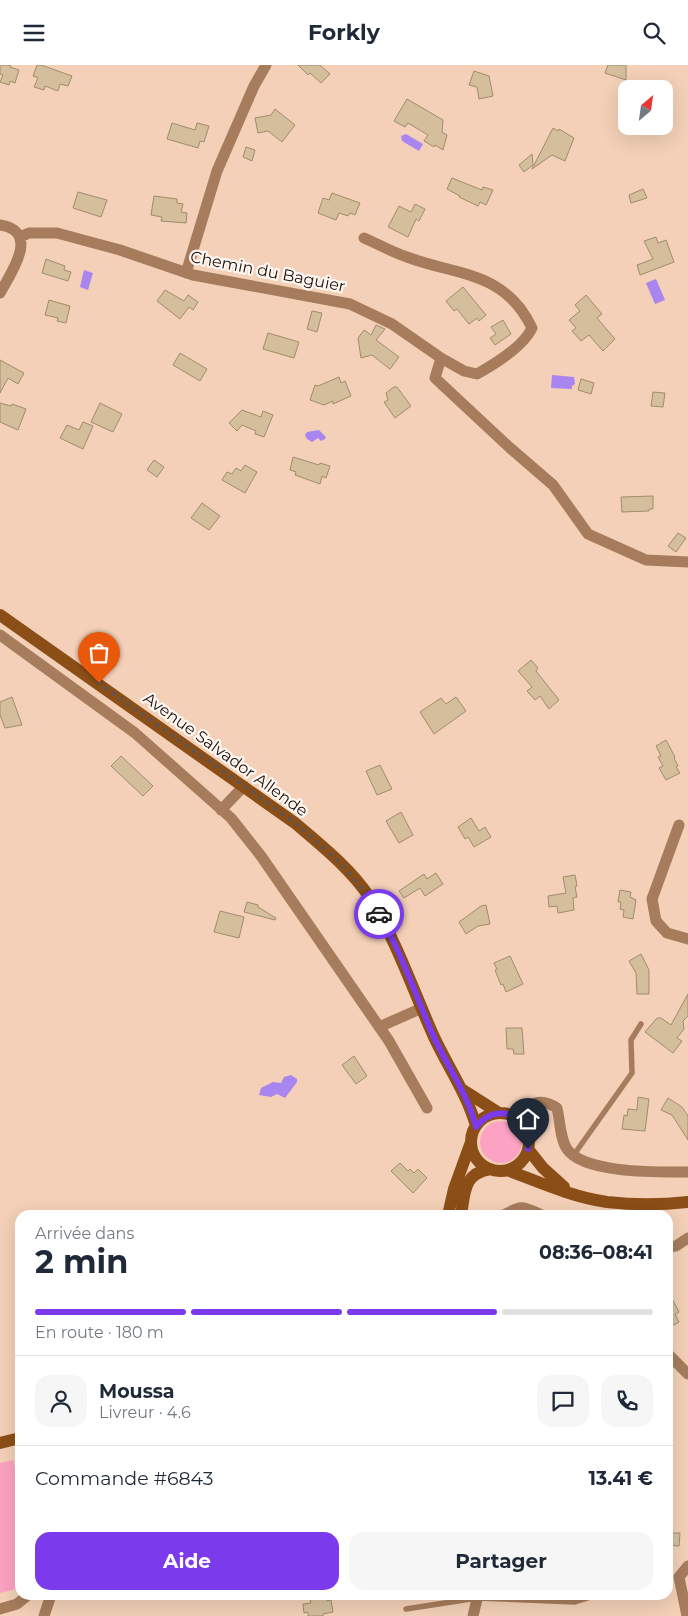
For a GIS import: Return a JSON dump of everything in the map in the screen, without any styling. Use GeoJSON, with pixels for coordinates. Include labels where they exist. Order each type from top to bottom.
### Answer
{"type":"FeatureCollection","features":[{"type":"Feature","properties":{"kind":"main road","name":"Avenue Salvador Allende"},"geometry":{"type":"LineString","coordinates":[[0,615],[244,786],[327,849],[369,897],[399,953],[445,1059],[462,1089],[476,1127]]}},
{"type":"Feature","properties":{"kind":"main road","name":"Avenue Salvador Allende"},"geometry":{"type":"LineString","coordinates":[[462,1089],[499,1113]]}},
{"type":"Feature","properties":{"kind":"main road"},"geometry":{"type":"LineString","coordinates":[[449,1210],[472,1134],[486,1117],[499,1113],[517,1118],[523,1124],[529,1140],[528,1149],[520,1163],[507,1170],[498,1171],[482,1165],[476,1158],[471,1142]]}},
{"type":"Feature","properties":{"kind":"main road"},"geometry":{"type":"LineString","coordinates":[[528,1149],[543,1168],[569,1192]]}},
{"type":"Feature","properties":{"kind":"main road"},"geometry":{"type":"LineString","coordinates":[[462,1210],[469,1180],[476,1173],[490,1169]]}},
{"type":"Feature","properties":{"kind":"main road"},"geometry":{"type":"LineString","coordinates":[[507,1170],[569,1192],[605,1201],[626,1203],[688,1202]]}},
{"type":"Feature","properties":{"kind":"main road"},"geometry":{"type":"LineString","coordinates":[[0,1443],[15,1440]]}},
{"type":"Feature","properties":{"kind":"street"},"geometry":{"type":"LineString","coordinates":[[186,273],[216,171],[254,86],[266,65]]}},
{"type":"Feature","properties":{"kind":"street"},"geometry":{"type":"LineString","coordinates":[[0,225],[13,229],[20,237],[22,244],[18,258],[0,293]]}},
{"type":"Feature","properties":{"kind":"street","name":"Chemin du Baguier"},"geometry":{"type":"LineString","coordinates":[[20,237],[29,233],[56,233],[120,251],[186,273],[350,304],[392,324],[441,358],[464,371],[476,374],[496,363],[529,335],[532,328],[517,302],[499,288],[472,275],[406,257],[364,238]]}},
{"type":"Feature","properties":{"kind":"street"},"geometry":{"type":"LineString","coordinates":[[441,358],[435,378],[552,485],[588,534],[646,560],[688,562]]}},
{"type":"Feature","properties":{"kind":"street"},"geometry":{"type":"LineString","coordinates":[[0,635],[135,733],[231,818],[261,856],[379,1027],[427,1108]]}},
{"type":"Feature","properties":{"kind":"street"},"geometry":{"type":"LineString","coordinates":[[221,810],[244,786]]}},
{"type":"Feature","properties":{"kind":"street"},"geometry":{"type":"LineString","coordinates":[[679,825],[652,899],[656,921],[668,933],[688,939]]}},
{"type":"Feature","properties":{"kind":"street"},"geometry":{"type":"LineString","coordinates":[[379,1027],[422,1008]]}},
{"type":"Feature","properties":{"kind":"street"},"geometry":{"type":"LineString","coordinates":[[517,1118],[532,1105],[541,1101],[550,1103],[557,1108],[565,1147],[573,1156],[623,1171],[688,1172]]}},
{"type":"Feature","properties":{"kind":"street"},"geometry":{"type":"LineString","coordinates":[[454,1189],[458,1196],[456,1210]]}},
{"type":"Feature","properties":{"kind":"street"},"geometry":{"type":"LineString","coordinates":[[513,1210],[523,1207],[530,1210]]}},
{"type":"Feature","properties":{"kind":"street"},"geometry":{"type":"LineString","coordinates":[[673,1246],[688,1238]]}},
{"type":"Feature","properties":{"kind":"street"},"geometry":{"type":"LineString","coordinates":[[673,1359],[688,1374]]}},
{"type":"Feature","properties":{"kind":"street"},"geometry":{"type":"LineString","coordinates":[[688,1566],[679,1577],[688,1616]]}},
{"type":"Feature","properties":{"kind":"street"},"geometry":{"type":"LineString","coordinates":[[0,1609],[17,1604],[22,1600]]}},
{"type":"Feature","properties":{"kind":"street"},"geometry":{"type":"LineString","coordinates":[[44,1616],[49,1600]]}},
{"type":"Feature","properties":{"kind":"street"},"geometry":{"type":"LineString","coordinates":[[473,1616],[476,1600]]}},
{"type":"Feature","properties":{"kind":"lane"},"geometry":{"type":"LineString","coordinates":[[573,1156],[632,1073],[631,1040],[641,1023]]}},
{"type":"Feature","properties":{"kind":"lane"},"geometry":{"type":"LineString","coordinates":[[406,1609],[459,1600]]}},
{"type":"Feature","properties":{"kind":"lane"},"geometry":{"type":"LineString","coordinates":[[536,1600],[575,1602],[581,1600]]}},
{"type":"Feature","properties":{"kind":"shaded area"},"geometry":{"type":"Polygon","coordinates":[[[406,134],[423,144],[419,151],[402,141],[401,136],[406,134]]]}},
{"type":"Feature","properties":{"kind":"shaded area"},"geometry":{"type":"Polygon","coordinates":[[[84,270],[93,273],[88,290],[80,287],[84,270]]]}},
{"type":"Feature","properties":{"kind":"shaded area"},"geometry":{"type":"Polygon","coordinates":[[[656,279],[665,300],[655,304],[646,283],[656,279]]]}},
{"type":"Feature","properties":{"kind":"shaded area"},"geometry":{"type":"Polygon","coordinates":[[[552,375],[574,377],[575,384],[572,386],[572,389],[551,388],[552,375]]]}},
{"type":"Feature","properties":{"kind":"shaded area"},"geometry":{"type":"Polygon","coordinates":[[[319,430],[326,437],[325,439],[321,441],[318,438],[312,442],[307,439],[305,435],[307,432],[319,430]]]}},
{"type":"Feature","properties":{"kind":"shaded area"},"geometry":{"type":"Polygon","coordinates":[[[291,1075],[297,1079],[297,1082],[285,1098],[277,1094],[271,1097],[259,1095],[261,1088],[273,1082],[281,1083],[284,1077],[291,1075]]]}},
{"type":"Feature","properties":{"kind":"shaded area"},"geometry":{"type":"Polygon","coordinates":[[[497,1121],[505,1121],[516,1127],[522,1142],[516,1157],[505,1163],[497,1163],[486,1157],[480,1146],[480,1138],[486,1127],[497,1121]]]}},
{"type":"Feature","properties":{"kind":"shaded area"},"geometry":{"type":"Polygon","coordinates":[[[13,1460],[15,1469],[15,1589],[0,1593],[0,1463],[13,1460]]]}},
{"type":"Feature","properties":{"kind":"building"},"geometry":{"type":"Polygon","coordinates":[[[0,65],[11,65],[10,67],[19,70],[15,83],[10,81],[9,85],[0,82],[3,75],[0,74],[0,65]]]}},
{"type":"Feature","properties":{"kind":"building"},"geometry":{"type":"Polygon","coordinates":[[[37,65],[72,76],[68,86],[60,84],[58,91],[45,86],[44,90],[34,87],[38,78],[33,76],[37,65]]]}},
{"type":"Feature","properties":{"kind":"building"},"geometry":{"type":"Polygon","coordinates":[[[298,65],[320,65],[330,74],[321,83],[310,73],[308,75],[298,65]]]}},
{"type":"Feature","properties":{"kind":"building"},"geometry":{"type":"Polygon","coordinates":[[[608,65],[626,65],[626,80],[605,73],[608,65]]]}},
{"type":"Feature","properties":{"kind":"building"},"geometry":{"type":"Polygon","coordinates":[[[474,71],[489,76],[493,96],[479,99],[477,87],[469,85],[474,71]]]}},
{"type":"Feature","properties":{"kind":"building"},"geometry":{"type":"Polygon","coordinates":[[[407,99],[443,120],[442,132],[447,135],[443,150],[424,141],[428,135],[408,123],[405,127],[394,121],[407,99]]]}},
{"type":"Feature","properties":{"kind":"building"},"geometry":{"type":"Polygon","coordinates":[[[275,109],[295,125],[282,142],[268,131],[258,133],[255,118],[271,115],[275,109]]]}},
{"type":"Feature","properties":{"kind":"building"},"geometry":{"type":"Polygon","coordinates":[[[172,123],[195,130],[197,123],[209,126],[204,142],[200,141],[198,148],[167,139],[172,123]]]}},
{"type":"Feature","properties":{"kind":"building"},"geometry":{"type":"Polygon","coordinates":[[[553,128],[558,131],[559,129],[574,138],[565,161],[552,155],[532,169],[553,128]]]}},
{"type":"Feature","properties":{"kind":"building"},"geometry":{"type":"Polygon","coordinates":[[[246,147],[255,150],[252,161],[243,157],[246,147]]]}},
{"type":"Feature","properties":{"kind":"building"},"geometry":{"type":"Polygon","coordinates":[[[532,154],[533,165],[524,172],[519,165],[532,154]]]}},
{"type":"Feature","properties":{"kind":"building"},"geometry":{"type":"Polygon","coordinates":[[[452,178],[482,190],[483,187],[493,190],[486,205],[480,202],[478,206],[447,189],[452,178]]]}},
{"type":"Feature","properties":{"kind":"building"},"geometry":{"type":"Polygon","coordinates":[[[643,189],[647,198],[631,203],[629,195],[643,189]]]}},
{"type":"Feature","properties":{"kind":"building"},"geometry":{"type":"Polygon","coordinates":[[[78,192],[107,200],[101,217],[73,208],[78,192]]]}},
{"type":"Feature","properties":{"kind":"building"},"geometry":{"type":"Polygon","coordinates":[[[332,193],[360,203],[355,215],[350,213],[348,216],[339,213],[336,220],[318,213],[323,198],[329,200],[332,193]]]}},
{"type":"Feature","properties":{"kind":"building"},"geometry":{"type":"Polygon","coordinates":[[[154,196],[177,199],[177,203],[183,204],[181,212],[187,213],[186,223],[161,221],[162,217],[151,215],[154,196]]]}},
{"type":"Feature","properties":{"kind":"building"},"geometry":{"type":"Polygon","coordinates":[[[415,204],[425,209],[419,221],[416,219],[408,237],[388,227],[399,206],[411,212],[415,204]]]}},
{"type":"Feature","properties":{"kind":"building"},"geometry":{"type":"Polygon","coordinates":[[[656,237],[658,243],[666,240],[674,262],[640,275],[637,265],[653,259],[644,241],[656,237]]]}},
{"type":"Feature","properties":{"kind":"building"},"geometry":{"type":"Polygon","coordinates":[[[46,259],[65,266],[64,270],[71,272],[68,281],[42,273],[46,259]]]}},
{"type":"Feature","properties":{"kind":"building"},"geometry":{"type":"Polygon","coordinates":[[[463,287],[486,315],[479,321],[477,318],[469,324],[457,309],[454,311],[446,301],[463,287]]]}},
{"type":"Feature","properties":{"kind":"building"},"geometry":{"type":"Polygon","coordinates":[[[165,290],[184,301],[188,295],[198,302],[193,310],[189,307],[180,319],[157,301],[165,290]]]}},
{"type":"Feature","properties":{"kind":"building"},"geometry":{"type":"Polygon","coordinates":[[[586,295],[602,314],[597,318],[615,339],[603,351],[589,335],[581,341],[572,331],[576,328],[569,320],[580,311],[575,305],[586,295]]]}},
{"type":"Feature","properties":{"kind":"building"},"geometry":{"type":"Polygon","coordinates":[[[49,300],[70,306],[66,323],[57,321],[58,318],[45,315],[49,300]]]}},
{"type":"Feature","properties":{"kind":"building"},"geometry":{"type":"Polygon","coordinates":[[[312,311],[322,313],[317,332],[307,329],[312,311]]]}},
{"type":"Feature","properties":{"kind":"building"},"geometry":{"type":"Polygon","coordinates":[[[503,320],[511,334],[495,345],[490,338],[496,334],[491,327],[503,320]]]}},
{"type":"Feature","properties":{"kind":"building"},"geometry":{"type":"Polygon","coordinates":[[[376,325],[385,329],[376,340],[399,357],[390,369],[372,355],[361,358],[358,338],[364,330],[371,335],[376,325]]]}},
{"type":"Feature","properties":{"kind":"building"},"geometry":{"type":"Polygon","coordinates":[[[268,333],[299,342],[294,358],[263,349],[268,333]]]}},
{"type":"Feature","properties":{"kind":"building"},"geometry":{"type":"Polygon","coordinates":[[[180,353],[207,369],[200,381],[173,365],[180,353]]]}},
{"type":"Feature","properties":{"kind":"building"},"geometry":{"type":"Polygon","coordinates":[[[0,360],[24,373],[18,384],[8,378],[0,393],[0,360]]]}},
{"type":"Feature","properties":{"kind":"building"},"geometry":{"type":"Polygon","coordinates":[[[339,377],[341,383],[345,381],[351,396],[333,404],[333,401],[324,405],[310,400],[315,385],[318,386],[339,377]]]}},
{"type":"Feature","properties":{"kind":"building"},"geometry":{"type":"Polygon","coordinates":[[[581,379],[594,383],[591,394],[578,390],[581,379]]]}},
{"type":"Feature","properties":{"kind":"building"},"geometry":{"type":"Polygon","coordinates":[[[397,387],[411,406],[395,418],[384,402],[388,400],[386,393],[397,387]]]}},
{"type":"Feature","properties":{"kind":"building"},"geometry":{"type":"Polygon","coordinates":[[[653,392],[665,393],[663,407],[651,406],[653,392]]]}},
{"type":"Feature","properties":{"kind":"building"},"geometry":{"type":"Polygon","coordinates":[[[0,403],[11,406],[12,404],[26,409],[18,430],[0,422],[0,403]]]}},
{"type":"Feature","properties":{"kind":"building"},"geometry":{"type":"Polygon","coordinates":[[[100,403],[122,414],[113,432],[91,422],[100,403]]]}},
{"type":"Feature","properties":{"kind":"building"},"geometry":{"type":"Polygon","coordinates":[[[242,410],[261,417],[263,411],[273,415],[264,437],[255,434],[256,431],[242,425],[237,431],[229,423],[242,410]]]}},
{"type":"Feature","properties":{"kind":"building"},"geometry":{"type":"Polygon","coordinates":[[[83,422],[93,426],[83,449],[60,438],[67,425],[79,430],[83,422]]]}},
{"type":"Feature","properties":{"kind":"building"},"geometry":{"type":"Polygon","coordinates":[[[293,457],[319,465],[320,463],[330,466],[326,478],[322,476],[320,484],[295,475],[296,472],[290,470],[293,457]]]}},
{"type":"Feature","properties":{"kind":"building"},"geometry":{"type":"Polygon","coordinates":[[[154,460],[164,467],[157,477],[147,470],[154,460]]]}},
{"type":"Feature","properties":{"kind":"building"},"geometry":{"type":"Polygon","coordinates":[[[245,465],[257,472],[245,493],[222,480],[227,472],[232,474],[236,468],[241,471],[245,465]]]}},
{"type":"Feature","properties":{"kind":"building"},"geometry":{"type":"Polygon","coordinates":[[[653,496],[653,509],[649,509],[649,511],[622,512],[621,497],[653,496]]]}},
{"type":"Feature","properties":{"kind":"building"},"geometry":{"type":"Polygon","coordinates":[[[202,503],[220,516],[209,530],[191,518],[202,503]]]}},
{"type":"Feature","properties":{"kind":"building"},"geometry":{"type":"Polygon","coordinates":[[[678,533],[686,538],[676,552],[668,546],[678,533]]]}},
{"type":"Feature","properties":{"kind":"building"},"geometry":{"type":"Polygon","coordinates":[[[531,660],[538,668],[536,671],[559,700],[549,709],[540,696],[535,700],[527,691],[532,687],[518,671],[531,660]]]}},
{"type":"Feature","properties":{"kind":"building"},"geometry":{"type":"Polygon","coordinates":[[[12,697],[22,725],[5,728],[0,715],[0,702],[12,697]]]}},
{"type":"Feature","properties":{"kind":"building"},"geometry":{"type":"Polygon","coordinates":[[[456,697],[466,711],[434,734],[420,712],[441,698],[446,704],[456,697]]]}},
{"type":"Feature","properties":{"kind":"building"},"geometry":{"type":"Polygon","coordinates":[[[666,740],[675,757],[678,766],[676,767],[680,773],[666,780],[659,768],[663,766],[658,757],[661,756],[656,746],[666,740]]]}},
{"type":"Feature","properties":{"kind":"building"},"geometry":{"type":"Polygon","coordinates":[[[121,756],[153,786],[143,796],[111,766],[121,756]]]}},
{"type":"Feature","properties":{"kind":"building"},"geometry":{"type":"Polygon","coordinates":[[[380,765],[392,789],[377,795],[366,771],[380,765]]]}},
{"type":"Feature","properties":{"kind":"building"},"geometry":{"type":"Polygon","coordinates":[[[401,812],[413,835],[399,843],[386,821],[401,812]]]}},
{"type":"Feature","properties":{"kind":"building"},"geometry":{"type":"Polygon","coordinates":[[[471,818],[479,831],[485,827],[491,837],[474,847],[468,837],[465,839],[458,827],[471,818]]]}},
{"type":"Feature","properties":{"kind":"building"},"geometry":{"type":"Polygon","coordinates":[[[436,873],[443,884],[425,896],[420,888],[404,898],[399,891],[424,874],[427,879],[436,873]]]}},
{"type":"Feature","properties":{"kind":"building"},"geometry":{"type":"Polygon","coordinates":[[[575,875],[577,897],[573,898],[574,910],[558,913],[557,906],[549,907],[548,896],[566,893],[563,877],[575,875]]]}},
{"type":"Feature","properties":{"kind":"building"},"geometry":{"type":"Polygon","coordinates":[[[620,890],[631,892],[630,897],[636,900],[633,919],[623,917],[624,910],[620,909],[621,902],[618,902],[620,890]]]}},
{"type":"Feature","properties":{"kind":"building"},"geometry":{"type":"Polygon","coordinates":[[[247,902],[258,905],[258,907],[276,918],[275,920],[244,912],[247,902]]]}},
{"type":"Feature","properties":{"kind":"building"},"geometry":{"type":"Polygon","coordinates":[[[486,905],[490,924],[478,926],[466,934],[459,922],[481,906],[486,905]]]}},
{"type":"Feature","properties":{"kind":"building"},"geometry":{"type":"Polygon","coordinates":[[[220,911],[244,917],[239,938],[214,932],[220,911]]]}},
{"type":"Feature","properties":{"kind":"building"},"geometry":{"type":"Polygon","coordinates":[[[641,954],[649,970],[649,994],[637,994],[636,973],[629,961],[641,954]]]}},
{"type":"Feature","properties":{"kind":"building"},"geometry":{"type":"Polygon","coordinates":[[[510,956],[523,984],[506,992],[503,984],[501,985],[494,963],[510,956]]]}},
{"type":"Feature","properties":{"kind":"building"},"geometry":{"type":"Polygon","coordinates":[[[688,994],[688,1016],[683,1021],[684,1029],[677,1038],[682,1041],[673,1053],[645,1032],[657,1018],[661,1018],[671,1025],[688,994]]]}},
{"type":"Feature","properties":{"kind":"building"},"geometry":{"type":"Polygon","coordinates":[[[506,1028],[522,1028],[524,1054],[514,1054],[513,1049],[507,1049],[506,1028]]]}},
{"type":"Feature","properties":{"kind":"building"},"geometry":{"type":"Polygon","coordinates":[[[354,1056],[367,1076],[356,1084],[342,1065],[354,1056]]]}},
{"type":"Feature","properties":{"kind":"building"},"geometry":{"type":"Polygon","coordinates":[[[638,1097],[649,1099],[645,1131],[622,1129],[624,1115],[627,1116],[628,1109],[637,1110],[638,1097]]]}},
{"type":"Feature","properties":{"kind":"building"},"geometry":{"type":"Polygon","coordinates":[[[668,1098],[682,1107],[688,1116],[688,1140],[672,1115],[661,1110],[668,1098]]]}},
{"type":"Feature","properties":{"kind":"building"},"geometry":{"type":"Polygon","coordinates":[[[400,1163],[408,1171],[410,1169],[414,1173],[418,1169],[427,1178],[413,1193],[391,1171],[400,1163]]]}},
{"type":"Feature","properties":{"kind":"building"},"geometry":{"type":"Polygon","coordinates":[[[673,1301],[679,1312],[675,1314],[679,1322],[673,1325],[673,1301]]]}},
{"type":"Feature","properties":{"kind":"building"},"geometry":{"type":"Polygon","coordinates":[[[673,1533],[680,1533],[679,1546],[673,1545],[673,1533]]]}},
{"type":"Feature","properties":{"kind":"building"},"geometry":{"type":"Polygon","coordinates":[[[310,1600],[331,1600],[333,1612],[323,1614],[323,1616],[308,1616],[308,1612],[304,1613],[303,1604],[311,1603],[310,1600]]]}},
{"type":"Feature","properties":{"kind":"way so far"},"geometry":{"type":"LineString","coordinates":[[99,683],[224,771],[327,849],[369,897],[379,914]]}},
{"type":"Feature","properties":{"kind":"route"},"geometry":{"type":"LineString","coordinates":[[379,914],[399,953],[432,1033],[462,1089],[476,1127],[480,1121],[492,1114],[508,1114],[517,1118],[523,1124],[529,1140],[528,1149]]}}]}
